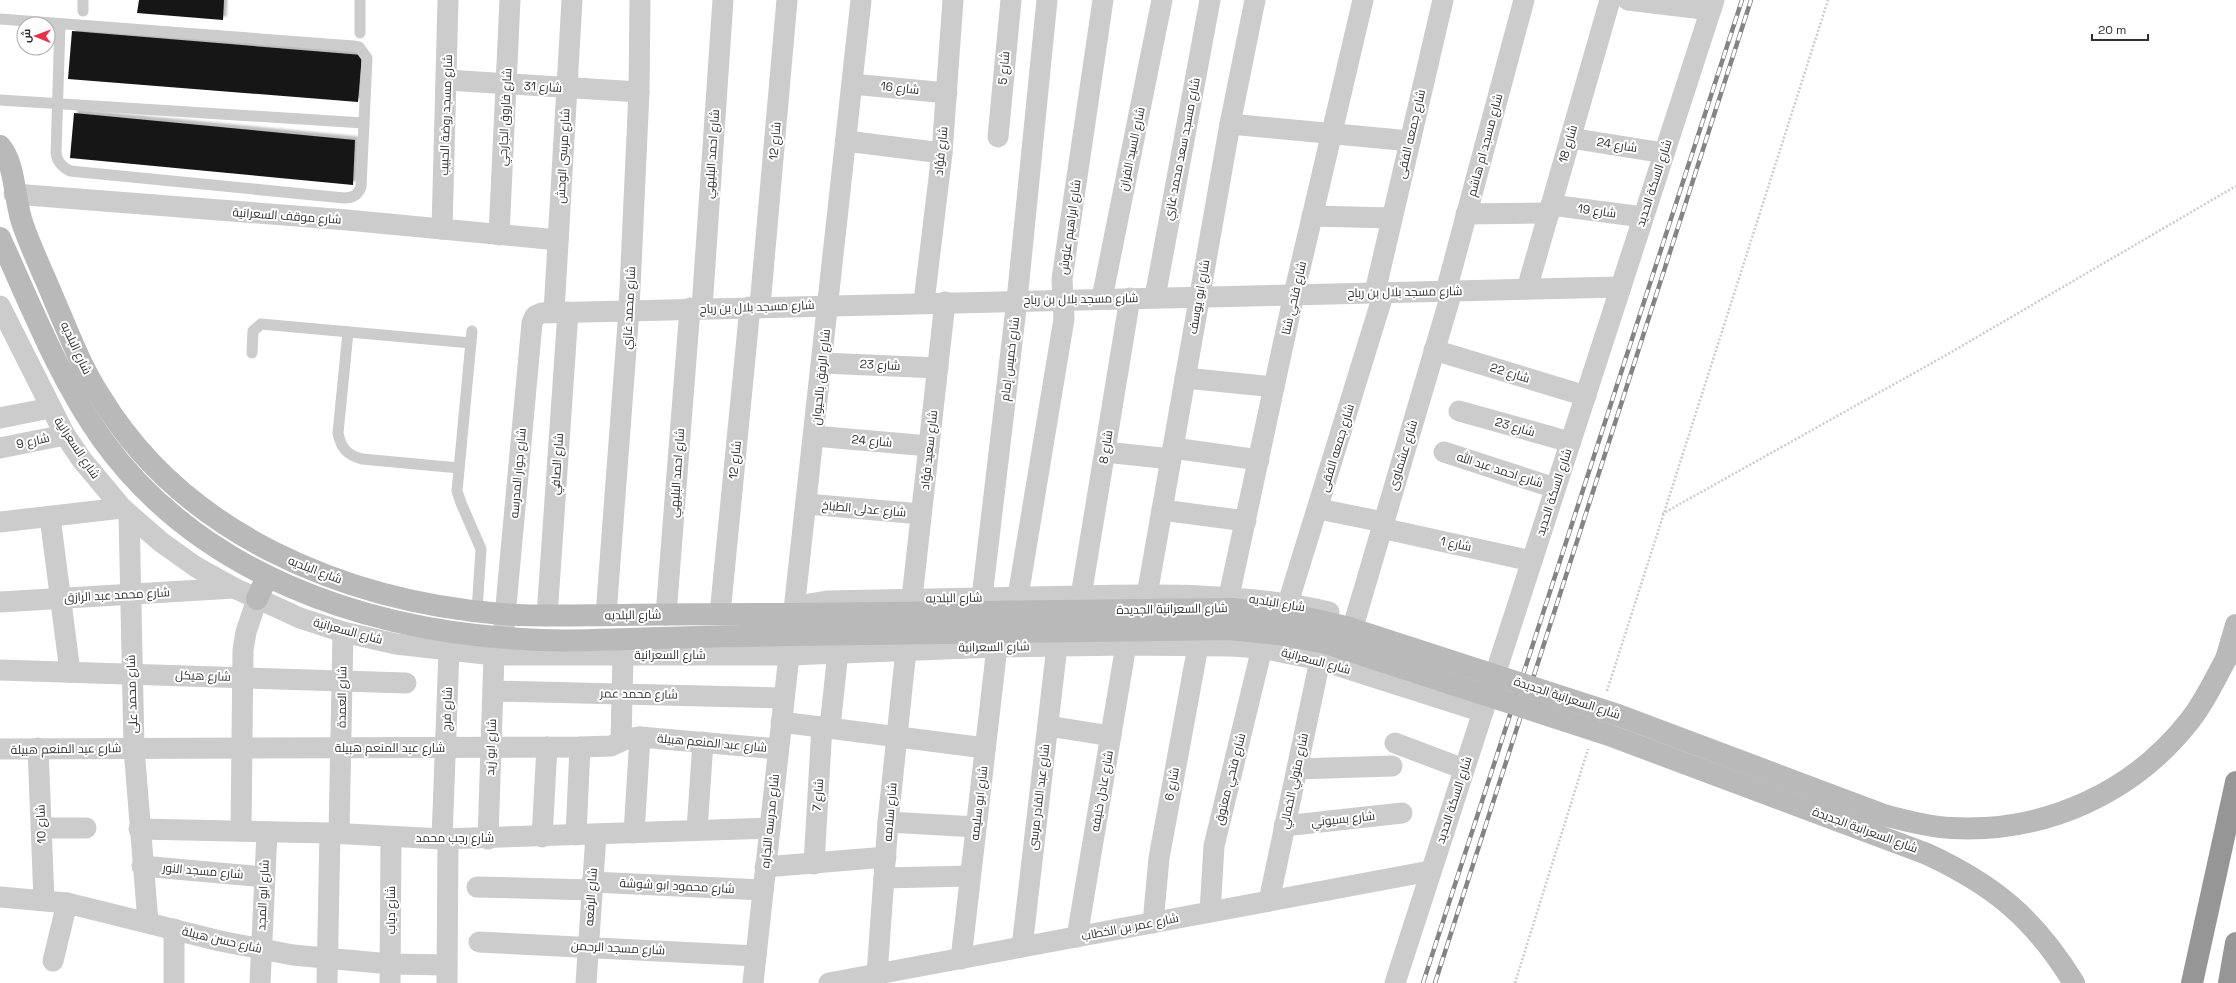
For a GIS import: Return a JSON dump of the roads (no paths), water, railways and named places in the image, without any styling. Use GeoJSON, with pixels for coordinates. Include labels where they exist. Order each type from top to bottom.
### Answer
{"type":"FeatureCollection","features":[{"type":"Feature","properties":{"kind":"highway"},"geometry":{"type":"LineString","coordinates":[[2192,983],[2236,782]]}},
{"type":"Feature","properties":{"kind":"highway"},"geometry":{"type":"LineString","coordinates":[[2229,983],[2236,943]]}},
{"type":"Feature","properties":{"kind":"street","name":"شارع مسجد روضة الحبيب"},"geometry":{"type":"LineString","coordinates":[[442,229],[448,0]]}},
{"type":"Feature","properties":{"kind":"street","name":"شارع فاروق الجارحي"},"geometry":{"type":"LineString","coordinates":[[499,235],[510,0]]}},
{"type":"Feature","properties":{"kind":"street","name":"شارع مرسى الوحش"},"geometry":{"type":"LineString","coordinates":[[555,312],[572,0]]}},
{"type":"Feature","properties":{"kind":"street","name":"شارع محمد غازي"},"geometry":{"type":"LineString","coordinates":[[606,615],[629,310],[639,92],[640,0]]}},
{"type":"Feature","properties":{"kind":"street","name":"شارع احمد البليهي"},"geometry":{"type":"LineString","coordinates":[[666,614],[696,308],[723,0]]}},
{"type":"Feature","properties":{"kind":"street","name":"شارع 12"},"geometry":{"type":"LineString","coordinates":[[720,614],[755,307],[787,0]]}},
{"type":"Feature","properties":{"kind":"street","name":"شارع الرفق بالحيوان"},"geometry":{"type":"LineString","coordinates":[[792,634],[861,0]]}},
{"type":"Feature","properties":{"kind":"street","name":"شارع فؤاد"},"geometry":{"type":"LineString","coordinates":[[924,302],[942,153],[953,0]]}},
{"type":"Feature","properties":{"kind":"street","name":"شارع 5"},"geometry":{"type":"LineString","coordinates":[[998,137],[1011,0]]}},
{"type":"Feature","properties":{"kind":"street","name":"شارع خميس إمام"},"geometry":{"type":"LineString","coordinates":[[982,597],[1017,300],[1047,0]]}},
{"type":"Feature","properties":{"kind":"street","name":"شارع ابراهيم علوش"},"geometry":{"type":"LineString","coordinates":[[1018,596],[1064,319],[1062,279],[1103,0]]}},
{"type":"Feature","properties":{"kind":"street","name":"شارع السيد الفران"},"geometry":{"type":"LineString","coordinates":[[1102,298],[1162,0]]}},
{"type":"Feature","properties":{"kind":"street","name":"شارع مسجد سعد محمد غازي"},"geometry":{"type":"LineString","coordinates":[[1155,297],[1210,0]]}},
{"type":"Feature","properties":{"kind":"street","name":"شارع ابو يوسف"},"geometry":{"type":"LineString","coordinates":[[1147,595],[1230,124],[1255,0]]}},
{"type":"Feature","properties":{"kind":"street","name":"شارع فتحي شتا"},"geometry":{"type":"LineString","coordinates":[[1229,596],[1294,294],[1363,0]]}},
{"type":"Feature","properties":{"kind":"street","name":"شارع جمعه الفقى"},"geometry":{"type":"LineString","coordinates":[[1288,603],[1319,509],[1379,292],[1392,218],[1443,0]]}},
{"type":"Feature","properties":{"kind":"street","name":"شارع مسجد ام هاشم"},"geometry":{"type":"LineString","coordinates":[[1449,291],[1466,214],[1524,0]]}},
{"type":"Feature","properties":{"kind":"street","name":"شارع 18"},"geometry":{"type":"LineString","coordinates":[[1527,289],[1610,0]]}},
{"type":"Feature","properties":{"kind":"street"},"geometry":{"type":"LineString","coordinates":[[1628,0],[1712,5]]}},
{"type":"Feature","properties":{"kind":"street","name":"شارع السكة الحديد"},"geometry":{"type":"LineString","coordinates":[[1395,983],[1430,871],[1586,396],[1712,5]]}},
{"type":"Feature","properties":{"kind":"street","name":"شارع 31"},"geometry":{"type":"LineString","coordinates":[[447,80],[506,85],[639,92]]}},
{"type":"Feature","properties":{"kind":"street","name":"شارع 16"},"geometry":{"type":"LineString","coordinates":[[852,84],[947,93]]}},
{"type":"Feature","properties":{"kind":"street"},"geometry":{"type":"LineString","coordinates":[[1230,124],[1410,141]]}},
{"type":"Feature","properties":{"kind":"street","name":"شارع 24"},"geometry":{"type":"LineString","coordinates":[[1570,138],[1664,153]]}},
{"type":"Feature","properties":{"kind":"street"},"geometry":{"type":"LineString","coordinates":[[846,141],[942,153]]}},
{"type":"Feature","properties":{"kind":"street","name":"شارع البلديه"},"geometry":{"type":"LineString","coordinates":[[0,146],[9,161],[14,194],[24,227],[81,362],[99,396],[122,429],[146,459],[174,487],[205,512],[237,533],[272,552],[309,568],[385,594],[476,611],[547,616],[720,614],[792,634]]}},
{"type":"Feature","properties":{"kind":"street","name":"شارع موقف السعرانية"},"geometry":{"type":"LineString","coordinates":[[14,194],[558,240]]}},
{"type":"Feature","properties":{"kind":"street","name":"شارع 19"},"geometry":{"type":"LineString","coordinates":[[1466,214],[1550,209],[1643,217]]}},
{"type":"Feature","properties":{"kind":"street"},"geometry":{"type":"LineString","coordinates":[[1312,216],[1392,218]]}},
{"type":"Feature","properties":{"kind":"street","name":"شارع البلديه"},"geometry":{"type":"LineString","coordinates":[[0,238],[79,405],[103,441],[131,474],[161,505],[194,532],[229,557],[267,577],[302,592],[374,616],[448,632],[498,646],[561,641],[792,634],[818,602],[1018,596],[1229,596],[1288,603],[1355,620],[1498,665]]}},
{"type":"Feature","properties":{"kind":"street","name":"شارع مسجد بلال بن رباح"},"geometry":{"type":"LineString","coordinates":[[555,312],[924,302],[1621,287]]}},
{"type":"Feature","properties":{"kind":"street","name":"شارع عشماوى"},"geometry":{"type":"LineString","coordinates":[[1355,620],[1434,350],[1449,291]]}},
{"type":"Feature","properties":{"kind":"street","name":"شارع 8"},"geometry":{"type":"LineString","coordinates":[[1081,596],[1130,298]]}},
{"type":"Feature","properties":{"kind":"street","name":"شارع سعيد فؤاد"},"geometry":{"type":"LineString","coordinates":[[912,598],[945,302]]}},
{"type":"Feature","properties":{"kind":"street","name":"شارع السعرانية"},"geometry":{"type":"LineString","coordinates":[[0,306],[50,408],[65,435],[102,485],[126,511],[167,546],[196,567],[257,599],[300,618],[343,632],[396,644],[449,651],[498,646],[623,655],[792,634],[838,652],[1126,645],[1262,648],[1320,660],[1483,712]]}},
{"type":"Feature","properties":{"kind":"street","name":"شارع جوار المدرسه"},"geometry":{"type":"LineString","coordinates":[[498,646],[504,614],[532,323],[535,316],[555,312]]}},
{"type":"Feature","properties":{"kind":"street","name":"شارع الصافي"},"geometry":{"type":"LineString","coordinates":[[547,616],[555,312]]}},
{"type":"Feature","properties":{"kind":"street","name":"شارع 22"},"geometry":{"type":"LineString","coordinates":[[1434,350],[1586,396]]}},
{"type":"Feature","properties":{"kind":"street","name":"شارع 23"},"geometry":{"type":"LineString","coordinates":[[822,363],[938,368]]}},
{"type":"Feature","properties":{"kind":"street"},"geometry":{"type":"LineString","coordinates":[[1185,378],[1274,387]]}},
{"type":"Feature","properties":{"kind":"street"},"geometry":{"type":"LineString","coordinates":[[0,418],[50,408]]}},
{"type":"Feature","properties":{"kind":"street","name":"شارع 23"},"geometry":{"type":"LineString","coordinates":[[1459,411],[1570,442]]}},
{"type":"Feature","properties":{"kind":"street","name":"شارع 9"},"geometry":{"type":"LineString","coordinates":[[0,448],[65,435]]}},
{"type":"Feature","properties":{"kind":"street","name":"شارع 24"},"geometry":{"type":"LineString","coordinates":[[814,436],[929,446]]}},
{"type":"Feature","properties":{"kind":"street"},"geometry":{"type":"LineString","coordinates":[[1105,452],[1172,454],[1259,460]]}},
{"type":"Feature","properties":{"kind":"street","name":"شارع احمد عبد الله"},"geometry":{"type":"LineString","coordinates":[[1444,452],[1555,488]]}},
{"type":"Feature","properties":{"kind":"street","name":"شارع عدلى الطباخ"},"geometry":{"type":"LineString","coordinates":[[807,504],[921,514]]}},
{"type":"Feature","properties":{"kind":"street","name":"شارع 1"},"geometry":{"type":"LineString","coordinates":[[1319,509],[1532,561]]}},
{"type":"Feature","properties":{"kind":"street"},"geometry":{"type":"LineString","coordinates":[[1162,510],[1246,520]]}},
{"type":"Feature","properties":{"kind":"street"},"geometry":{"type":"LineString","coordinates":[[0,522],[126,511]]}},
{"type":"Feature","properties":{"kind":"street","name":"شارع محمد على"},"geometry":{"type":"LineString","coordinates":[[126,511],[134,748],[139,830],[148,922]]}},
{"type":"Feature","properties":{"kind":"street"},"geometry":{"type":"LineString","coordinates":[[50,517],[70,672]]}},
{"type":"Feature","properties":{"kind":"street"},"geometry":{"type":"LineString","coordinates":[[241,831],[243,678],[246,632],[257,599],[267,577]]}},
{"type":"Feature","properties":{"kind":"street","name":"شارع محمد عبد الرازق"},"geometry":{"type":"LineString","coordinates":[[0,602],[234,588]]}},
{"type":"Feature","properties":{"kind":"street","name":"شارع السعرانية الجديدة"},"geometry":{"type":"LineString","coordinates":[[792,634],[1233,609],[1302,617],[1346,627],[1618,715],[1884,815],[1917,824],[1951,828],[1985,828],[2026,823],[2053,816],[2085,804],[2116,788],[2144,768],[2169,745],[2192,718],[2226,659],[2236,626]]}},
{"type":"Feature","properties":{"kind":"street","name":"شارع السعرانية الجديدة"},"geometry":{"type":"LineString","coordinates":[[792,634],[1229,630],[1278,634],[1326,643],[1610,735],[1927,854],[1958,868],[1988,886],[2014,907],[2059,958],[2074,983]]}},
{"type":"Feature","properties":{"kind":"street","name":"شارع العمدة"},"geometry":{"type":"LineString","coordinates":[[327,983],[327,960],[341,748],[343,632]]}},
{"type":"Feature","properties":{"kind":"street","name":"شارع مدرسه التجاره"},"geometry":{"type":"LineString","coordinates":[[753,983],[792,634]]}},
{"type":"Feature","properties":{"kind":"street","name":"شارع عادل خليفه"},"geometry":{"type":"LineString","coordinates":[[1077,937],[1126,645]]}},
{"type":"Feature","properties":{"kind":"street","name":"شارع ابو زيد"},"geometry":{"type":"LineString","coordinates":[[488,839],[493,690],[498,646]]}},
{"type":"Feature","properties":{"kind":"street","name":"شارع عبد القادر مرسى"},"geometry":{"type":"LineString","coordinates":[[1022,947],[1057,646]]}},
{"type":"Feature","properties":{"kind":"street","name":"شارع 6"},"geometry":{"type":"LineString","coordinates":[[1153,923],[1159,858],[1198,646]]}},
{"type":"Feature","properties":{"kind":"street","name":"شارع ابو سليمه"},"geometry":{"type":"LineString","coordinates":[[961,959],[997,647]]}},
{"type":"Feature","properties":{"kind":"street","name":"شارع فتحي معتوق"},"geometry":{"type":"LineString","coordinates":[[1210,912],[1214,846],[1262,648]]}},
{"type":"Feature","properties":{"kind":"street","name":"شارع سلامه"},"geometry":{"type":"LineString","coordinates":[[877,974],[888,822],[906,650]]}},
{"type":"Feature","properties":{"kind":"street","name":"شارع فرج"},"geometry":{"type":"LineString","coordinates":[[447,974],[445,839],[449,651]]}},
{"type":"Feature","properties":{"kind":"street","name":"شارع 7"},"geometry":{"type":"LineString","coordinates":[[814,864],[826,726],[838,652]]}},
{"type":"Feature","properties":{"kind":"street"},"geometry":{"type":"LineString","coordinates":[[623,655],[622,694],[630,739],[634,833]]}},
{"type":"Feature","properties":{"kind":"street","name":"شارع متولي الخمالي"},"geometry":{"type":"LineString","coordinates":[[1268,901],[1320,660]]}},
{"type":"Feature","properties":{"kind":"street","name":"شارع هيكل"},"geometry":{"type":"LineString","coordinates":[[0,670],[406,683]]}},
{"type":"Feature","properties":{"kind":"street","name":"شارع محمد عمر"},"geometry":{"type":"LineString","coordinates":[[493,690],[784,698]]}},
{"type":"Feature","properties":{"kind":"street"},"geometry":{"type":"LineString","coordinates":[[781,722],[826,726],[985,748]]}},
{"type":"Feature","properties":{"kind":"street"},"geometry":{"type":"LineString","coordinates":[[1048,726],[1111,736]]}},
{"type":"Feature","properties":{"kind":"street","name":"شارع عبد المنعم هبيلة"},"geometry":{"type":"LineString","coordinates":[[0,749],[580,747],[610,746],[630,739],[703,742],[778,749]]}},
{"type":"Feature","properties":{"kind":"street"},"geometry":{"type":"LineString","coordinates":[[697,830],[703,742]]}},
{"type":"Feature","properties":{"kind":"street"},"geometry":{"type":"LineString","coordinates":[[1395,743],[1464,768]]}},
{"type":"Feature","properties":{"kind":"street"},"geometry":{"type":"LineString","coordinates":[[542,837],[547,747]]}},
{"type":"Feature","properties":{"kind":"street","name":"شارع الرفعه"},"geometry":{"type":"LineString","coordinates":[[580,747],[586,835],[592,886],[586,983]]}},
{"type":"Feature","properties":{"kind":"street","name":"شارع 10"},"geometry":{"type":"LineString","coordinates":[[38,748],[44,900]]}},
{"type":"Feature","properties":{"kind":"street"},"geometry":{"type":"LineString","coordinates":[[1297,769],[1392,766]]}},
{"type":"Feature","properties":{"kind":"street","name":"شارع بسيوني"},"geometry":{"type":"LineString","coordinates":[[1284,826],[1402,813]]}},
{"type":"Feature","properties":{"kind":"street"},"geometry":{"type":"LineString","coordinates":[[888,822],[976,827]]}},
{"type":"Feature","properties":{"kind":"street"},"geometry":{"type":"LineString","coordinates":[[41,828],[86,828]]}},
{"type":"Feature","properties":{"kind":"street","name":"شارع رجب محمد"},"geometry":{"type":"LineString","coordinates":[[139,830],[241,831],[445,839],[488,839],[770,828]]}},
{"type":"Feature","properties":{"kind":"street","name":"شارع ابو المجد"},"geometry":{"type":"LineString","coordinates":[[260,983],[260,949],[267,832]]}},
{"type":"Feature","properties":{"kind":"street","name":"شارع دياب"},"geometry":{"type":"LineString","coordinates":[[390,974],[391,837]]}},
{"type":"Feature","properties":{"kind":"street"},"geometry":{"type":"LineString","coordinates":[[765,867],[886,858]]}},
{"type":"Feature","properties":{"kind":"street","name":"شارع مسجد النور"},"geometry":{"type":"LineString","coordinates":[[142,866],[264,877]]}},
{"type":"Feature","properties":{"kind":"street","name":"شارع عمر بن الخطاب"},"geometry":{"type":"LineString","coordinates":[[829,983],[1430,871]]}},
{"type":"Feature","properties":{"kind":"street"},"geometry":{"type":"LineString","coordinates":[[884,878],[970,876]]}},
{"type":"Feature","properties":{"kind":"street","name":"شارع محمود ابو شوشة"},"geometry":{"type":"LineString","coordinates":[[477,887],[592,886],[763,890]]}},
{"type":"Feature","properties":{"kind":"street","name":"شارع حسن هبيلة"},"geometry":{"type":"LineString","coordinates":[[0,897],[67,903],[260,949],[327,960],[390,974],[447,974]]}},
{"type":"Feature","properties":{"kind":"street"},"geometry":{"type":"LineString","coordinates":[[53,961],[67,903]]}},
{"type":"Feature","properties":{"kind":"street"},"geometry":{"type":"LineString","coordinates":[[174,929],[174,983]]}},
{"type":"Feature","properties":{"kind":"street","name":"شارع مسجد الرحمن"},"geometry":{"type":"LineString","coordinates":[[480,942],[588,946],[756,956]]}},
{"type":"Feature","properties":{"kind":"lane"},"geometry":{"type":"LineString","coordinates":[[360,0],[360,33]]}},
{"type":"Feature","properties":{"kind":"lane"},"geometry":{"type":"LineString","coordinates":[[0,20],[60,24],[359,48],[367,58],[361,187],[355,196],[344,198],[70,171],[60,164],[56,153],[60,24]]}},
{"type":"Feature","properties":{"kind":"lane"},"geometry":{"type":"LineString","coordinates":[[0,100],[364,122]]}},
{"type":"Feature","properties":{"kind":"lane"},"geometry":{"type":"LineString","coordinates":[[252,353],[253,331],[260,324],[471,343]]}},
{"type":"Feature","properties":{"kind":"lane"},"geometry":{"type":"LineString","coordinates":[[472,331],[459,468],[459,497],[481,549],[476,611]]}},
{"type":"Feature","properties":{"kind":"lane"},"geometry":{"type":"LineString","coordinates":[[348,332],[338,433],[340,443],[345,451],[353,456],[362,458],[459,468]]}},
{"type":"Feature","properties":{"kind":"railway"},"geometry":{"type":"LineString","coordinates":[[1423,983],[1742,0]]}},
{"type":"Feature","properties":{"kind":"railway"},"geometry":{"type":"LineString","coordinates":[[1435,983],[1751,0]]}}]}
